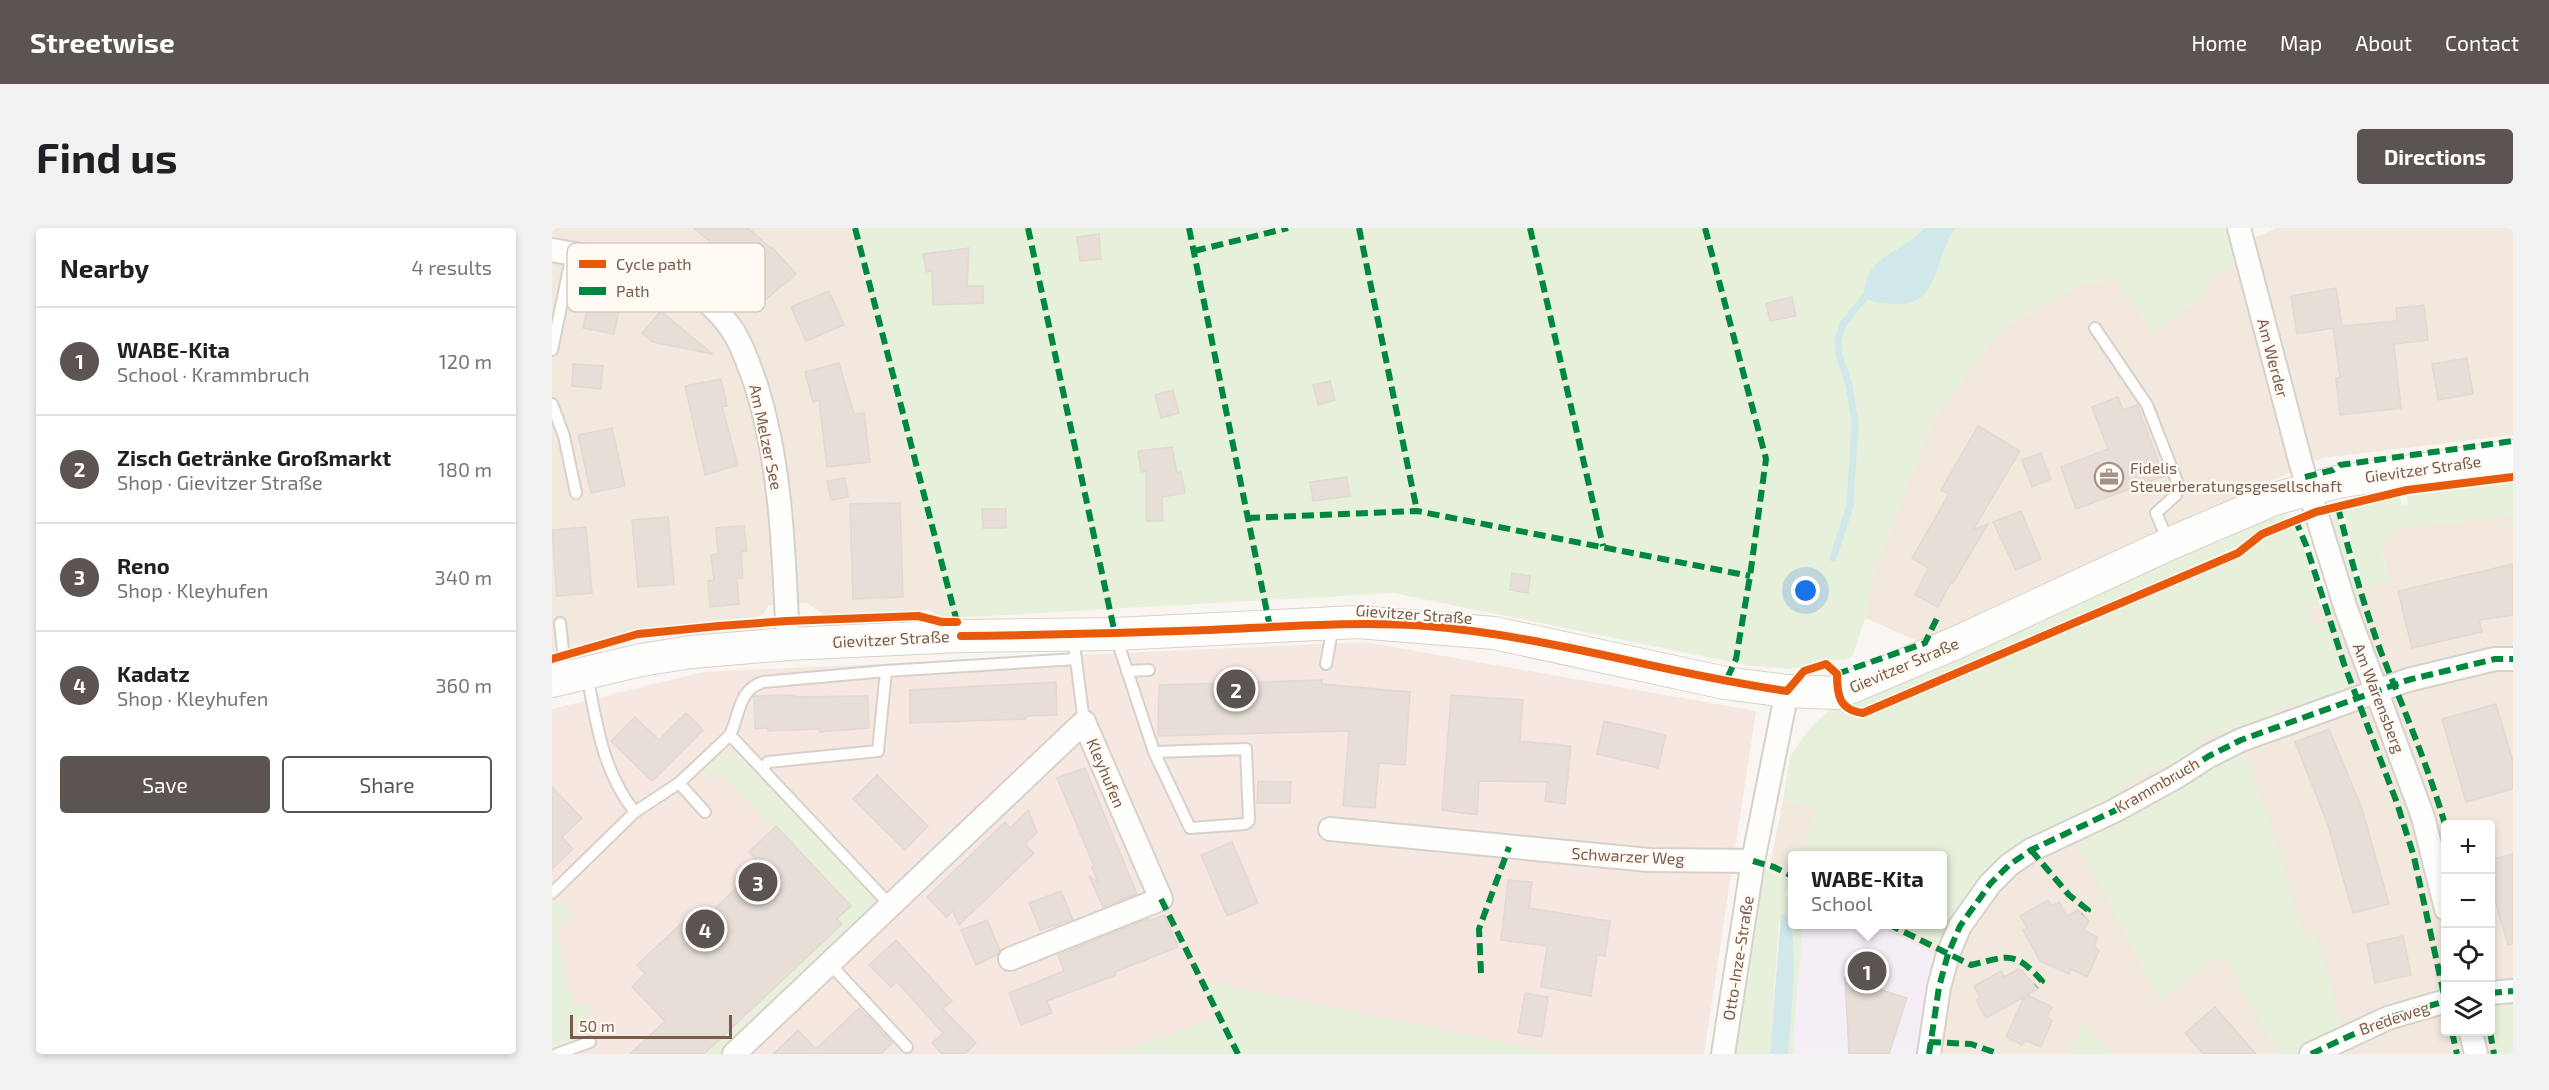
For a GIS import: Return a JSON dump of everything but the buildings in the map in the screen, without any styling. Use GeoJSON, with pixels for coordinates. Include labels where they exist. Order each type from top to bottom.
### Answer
{"type":"FeatureCollection","features":[{"type":"Feature","properties":{"kind":"main road","name":"Gievitzer Straße"},"geometry":{"type":"LineString","coordinates":[[568,677],[692,652],[788,644],[961,636],[1075,647],[1115,634],[1358,622],[1494,633],[1725,682],[1787,692],[1837,693],[1958,642],[2244,510],[2309,488],[2424,468],[2513,456]]}},
{"type":"Feature","properties":{"kind":"street","name":"Am Werder"},"geometry":{"type":"LineString","coordinates":[[2239,228],[2309,488]]}},
{"type":"Feature","properties":{"kind":"street","name":"Am Melzer See"},"geometry":{"type":"LineString","coordinates":[[719,312],[740,345],[760,397],[769,437],[779,501],[788,644]]}},
{"type":"Feature","properties":{"kind":"street","name":"Am Warensberg"},"geometry":{"type":"LineString","coordinates":[[2309,488],[2346,609],[2423,817],[2441,892]]}},
{"type":"Feature","properties":{"kind":"street","name":"Krammbruch"},"geometry":{"type":"LineString","coordinates":[[1929,1054],[1939,987],[1952,945],[1972,906],[2009,865],[2031,850],[2114,811],[2241,740],[2408,680],[2494,659],[2513,659]]}},
{"type":"Feature","properties":{"kind":"street"},"geometry":{"type":"LineString","coordinates":[[1753,861],[1787,692]]}},
{"type":"Feature","properties":{"kind":"street","name":"Kleyhufen"},"geometry":{"type":"LineString","coordinates":[[735,1054],[1084,722],[1161,899],[1010,959]]}},
{"type":"Feature","properties":{"kind":"street","name":"Schwarzer Weg"},"geometry":{"type":"LineString","coordinates":[[1330,830],[1649,860],[1753,861]]}},
{"type":"Feature","properties":{"kind":"street","name":"Otto-Inze-Straße"},"geometry":{"type":"LineString","coordinates":[[1723,1054],[1753,861]]}},
{"type":"Feature","properties":{"kind":"street"},"geometry":{"type":"LineString","coordinates":[[2495,993],[2513,991]]}},
{"type":"Feature","properties":{"kind":"street","name":"Bredeweg"},"geometry":{"type":"LineString","coordinates":[[2311,1054],[2388,1018],[2441,1002]]}},
{"type":"Feature","properties":{"kind":"street"},"geometry":{"type":"LineString","coordinates":[[2472,1036],[2476,1054]]}},
{"type":"Feature","properties":{"kind":"lane"},"geometry":{"type":"LineString","coordinates":[[552,350],[562,252]]}},
{"type":"Feature","properties":{"kind":"lane"},"geometry":{"type":"LineString","coordinates":[[2095,328],[2148,405],[2178,483],[2176,495],[2156,513],[2169,544]]}},
{"type":"Feature","properties":{"kind":"lane"},"geometry":{"type":"LineString","coordinates":[[552,404],[564,436],[576,493]]}},
{"type":"Feature","properties":{"kind":"lane"},"geometry":{"type":"LineString","coordinates":[[560,623],[568,677],[603,750],[612,776],[634,812]]}},
{"type":"Feature","properties":{"kind":"lane"},"geometry":{"type":"LineString","coordinates":[[1326,664],[1334,624]]}},
{"type":"Feature","properties":{"kind":"lane"},"geometry":{"type":"LineString","coordinates":[[1115,634],[1154,752],[1190,828],[1245,824],[1249,821],[1246,749],[1154,752]]}},
{"type":"Feature","properties":{"kind":"lane"},"geometry":{"type":"LineString","coordinates":[[552,893],[634,812],[679,783],[730,735],[743,697],[754,685],[763,682],[886,671],[1075,647],[1084,722]]}},
{"type":"Feature","properties":{"kind":"lane"},"geometry":{"type":"LineString","coordinates":[[1127,671],[1149,670]]}},
{"type":"Feature","properties":{"kind":"lane"},"geometry":{"type":"LineString","coordinates":[[763,768],[768,762],[878,752],[886,671]]}},
{"type":"Feature","properties":{"kind":"lane"},"geometry":{"type":"LineString","coordinates":[[730,735],[892,906]]}},
{"type":"Feature","properties":{"kind":"lane"},"geometry":{"type":"LineString","coordinates":[[679,783],[705,812]]}},
{"type":"Feature","properties":{"kind":"lane"},"geometry":{"type":"LineString","coordinates":[[830,964],[907,1047]]}},
{"type":"Feature","properties":{"kind":"lane"},"geometry":{"type":"LineString","coordinates":[[557,1054],[590,1042]]}},
{"type":"Feature","properties":{"kind":"shaded area"},"geometry":{"type":"Polygon","coordinates":[[[552,228],[851,228],[950,618],[941,619],[929,610],[861,617],[824,614],[806,603],[769,605],[764,613],[757,617],[698,622],[552,653],[552,228]]]}},
{"type":"Feature","properties":{"kind":"shaded area"},"geometry":{"type":"Polygon","coordinates":[[[2276,228],[2513,228],[2513,435],[2322,458],[1918,641],[1865,618],[1874,572],[1933,418],[2003,327],[2082,284],[2111,279],[2129,296],[2152,332],[2200,299],[2215,274],[2240,263],[2255,238],[2276,228]]]}},
{"type":"Feature","properties":{"kind":"shaded area"},"geometry":{"type":"Polygon","coordinates":[[[2513,515],[2513,1054],[1794,1054],[1802,929],[1947,929],[1947,851],[1788,851],[1788,879],[1769,870],[1783,801],[1815,806],[2299,615],[2364,587],[2390,580],[2380,547],[2382,538],[2388,532],[2403,528],[2513,515]]]}},
{"type":"Feature","properties":{"kind":"shaded area"},"geometry":{"type":"Polygon","coordinates":[[[1365,642],[1756,711],[1704,1054],[552,1054],[552,709],[703,672],[1365,642]]]}},
{"type":"Feature","properties":{"kind":"shaded area"},"geometry":{"type":"Polygon","coordinates":[[[1802,929],[1885,929],[1939,956],[1920,1054],[1794,1054],[1793,1040],[1802,929]]]}},
{"type":"Feature","properties":{"kind":"green space"},"geometry":{"type":"Polygon","coordinates":[[[851,228],[1925,228],[1914,239],[1888,253],[1956,228],[2231,228],[2240,263],[2215,274],[2200,299],[2152,332],[2129,296],[2111,279],[2082,284],[2003,327],[1933,418],[1874,572],[1865,618],[1853,655],[1845,660],[1817,660],[1805,667],[1789,669],[1746,665],[1394,593],[950,618],[851,228]]]}},
{"type":"Feature","properties":{"kind":"green space"},"geometry":{"type":"Polygon","coordinates":[[[2513,483],[2513,515],[2403,528],[2393,532],[2382,542],[2381,548],[2390,580],[2364,587],[2343,509],[2400,497],[2402,505],[2408,504],[2407,496],[2513,483]]]}},
{"type":"Feature","properties":{"kind":"green space"},"geometry":{"type":"Polygon","coordinates":[[[2333,511],[2336,511],[2360,598],[2353,600],[2332,525],[2333,511]]]}},
{"type":"Feature","properties":{"kind":"green space"},"geometry":{"type":"Polygon","coordinates":[[[2283,512],[2289,514],[2284,519],[2260,530],[2238,546],[1875,706],[1864,709],[1846,702],[2283,512]]]}},
{"type":"Feature","properties":{"kind":"green space"},"geometry":{"type":"Polygon","coordinates":[[[2294,525],[2320,605],[2308,611],[2314,626],[2326,622],[2350,689],[2345,693],[2304,708],[2296,702],[2274,711],[2274,719],[2227,737],[2220,730],[2200,741],[2200,750],[2171,767],[2162,765],[2115,791],[2111,802],[2030,841],[1994,867],[1978,882],[1957,911],[1941,946],[1906,929],[1947,929],[1947,851],[1805,851],[1815,807],[1783,801],[1790,756],[1809,729],[1836,703],[1849,715],[1865,716],[1877,713],[2238,558],[2265,538],[2294,525]]]}},
{"type":"Feature","properties":{"kind":"green space"},"geometry":{"type":"Polygon","coordinates":[[[2243,750],[2276,842],[2304,938],[2316,935],[2343,1029],[2296,1054],[2277,1054],[2224,954],[2159,999],[2075,839],[2243,750]]]}},
{"type":"Feature","properties":{"kind":"green space"},"geometry":{"type":"Polygon","coordinates":[[[733,752],[745,759],[865,888],[872,901],[870,913],[759,1022],[749,1012],[842,925],[837,919],[851,906],[776,827],[773,829],[719,771],[707,781],[705,769],[718,757],[733,752]]]}},
{"type":"Feature","properties":{"kind":"green space"},"geometry":{"type":"Polygon","coordinates":[[[1759,867],[1788,879],[1785,894],[1788,897],[1788,929],[1803,929],[1793,1040],[1794,1054],[1788,1054],[1794,947],[1779,920],[1770,1054],[1730,1054],[1759,867]]]}},
{"type":"Feature","properties":{"kind":"green space"},"geometry":{"type":"Polygon","coordinates":[[[564,902],[572,920],[554,925],[574,1006],[590,1003],[578,1032],[552,1050],[552,905],[564,902]]]}},
{"type":"Feature","properties":{"kind":"green space"},"geometry":{"type":"Polygon","coordinates":[[[1201,980],[1557,1054],[1114,1054],[1219,1017],[1201,980]]]}},
{"type":"Feature","properties":{"kind":"green space"},"geometry":{"type":"Polygon","coordinates":[[[2513,1001],[2513,1054],[2497,1054],[2494,1036],[2496,1003],[2513,1001]]]}},
{"type":"Feature","properties":{"kind":"green space"},"geometry":{"type":"Polygon","coordinates":[[[744,1016],[754,1027],[726,1054],[716,1054],[710,1049],[744,1016]]]}},
{"type":"Feature","properties":{"kind":"green space"},"geometry":{"type":"Polygon","coordinates":[[[2082,1024],[2112,1054],[2069,1054],[2082,1024]]]}},
{"type":"Feature","properties":{"kind":"water"},"geometry":{"type":"Polygon","coordinates":[[[1925,228],[1956,228],[1943,252],[1928,289],[1920,298],[1908,303],[1892,304],[1864,298],[1865,284],[1877,264],[1925,228]]]}},
{"type":"Feature","properties":{"kind":"water"},"geometry":{"type":"Polygon","coordinates":[[[1781,915],[1786,915],[1788,929],[1791,929],[1793,939],[1794,959],[1788,1054],[1770,1054],[1781,915]]]}},
{"type":"Feature","properties":{"kind":"waterway"},"geometry":{"type":"LineString","coordinates":[[1833,558],[1850,506],[1855,423],[1849,385],[1839,355],[1838,340],[1843,324],[1864,298]]}},
{"type":"Feature","properties":{"kind":"marked path"},"geometry":{"type":"LineString","coordinates":[[855,228],[958,626]]}},
{"type":"Feature","properties":{"kind":"marked path"},"geometry":{"type":"LineString","coordinates":[[1028,228],[1115,634]]}},
{"type":"Feature","properties":{"kind":"marked path"},"geometry":{"type":"LineString","coordinates":[[1189,228],[1270,627]]}},
{"type":"Feature","properties":{"kind":"marked path"},"geometry":{"type":"LineString","coordinates":[[1194,251],[1288,228]]}},
{"type":"Feature","properties":{"kind":"marked path"},"geometry":{"type":"LineString","coordinates":[[1359,228],[1417,511]]}},
{"type":"Feature","properties":{"kind":"marked path"},"geometry":{"type":"LineString","coordinates":[[1530,228],[1603,546]]}},
{"type":"Feature","properties":{"kind":"marked path"},"geometry":{"type":"LineString","coordinates":[[1705,228],[1766,459],[1736,659],[1725,683]]}},
{"type":"Feature","properties":{"kind":"marked path"},"geometry":{"type":"LineString","coordinates":[[2305,477],[2333,470],[2340,465],[2513,441]]}},
{"type":"Feature","properties":{"kind":"marked path"},"geometry":{"type":"LineString","coordinates":[[2338,507],[2368,616],[2424,761],[2443,820]]}},
{"type":"Feature","properties":{"kind":"marked path"},"geometry":{"type":"LineString","coordinates":[[1248,518],[1417,511],[1750,576]]}},
{"type":"Feature","properties":{"kind":"marked path"},"geometry":{"type":"LineString","coordinates":[[2295,519],[2306,545],[2344,664],[2397,803],[2414,857],[2441,982]]}},
{"type":"Feature","properties":{"kind":"marked path"},"geometry":{"type":"LineString","coordinates":[[1837,674],[1925,643],[1937,618]]}},
{"type":"Feature","properties":{"kind":"marked path"},"geometry":{"type":"LineString","coordinates":[[1929,1054],[1939,987],[1948,954],[1960,926],[1990,884],[2009,865],[2031,850],[2114,811],[2241,740],[2408,680],[2495,659],[2513,659]]}},
{"type":"Feature","properties":{"kind":"marked path"},"geometry":{"type":"LineString","coordinates":[[1481,973],[1479,929],[1509,847]]}},
{"type":"Feature","properties":{"kind":"marked path"},"geometry":{"type":"LineString","coordinates":[[2031,850],[2069,895],[2088,910],[2083,915]]}},
{"type":"Feature","properties":{"kind":"marked path"},"geometry":{"type":"LineString","coordinates":[[1753,861],[1788,874]]}},
{"type":"Feature","properties":{"kind":"marked path"},"geometry":{"type":"LineString","coordinates":[[1161,899],[1238,1054]]}},
{"type":"Feature","properties":{"kind":"marked path"},"geometry":{"type":"LineString","coordinates":[[1898,929],[1971,965],[2003,958],[2017,960],[2042,981],[2036,986]]}},
{"type":"Feature","properties":{"kind":"marked path"},"geometry":{"type":"LineString","coordinates":[[2495,993],[2513,991]]}},
{"type":"Feature","properties":{"kind":"marked path"},"geometry":{"type":"LineString","coordinates":[[2311,1054],[2388,1018],[2441,1002]]}},
{"type":"Feature","properties":{"kind":"marked path"},"geometry":{"type":"LineString","coordinates":[[2453,1036],[2457,1054]]}},
{"type":"Feature","properties":{"kind":"marked path"},"geometry":{"type":"LineString","coordinates":[[2491,1036],[2494,1054]]}},
{"type":"Feature","properties":{"kind":"marked path"},"geometry":{"type":"LineString","coordinates":[[1929,1042],[1971,1044],[1999,1054]]}},
{"type":"Feature","properties":{"kind":"cycle path"},"geometry":{"type":"LineString","coordinates":[[961,636],[1148,632],[1345,624],[1427,626],[1563,646],[1697,675],[1787,691],[1804,671],[1826,664],[1837,674],[1839,695],[1844,705],[1863,713],[2238,553],[2262,534],[2316,512],[2407,490],[2513,477]]}},
{"type":"Feature","properties":{"kind":"cycle path"},"geometry":{"type":"LineString","coordinates":[[552,659],[638,634],[719,626],[918,616],[942,622],[957,622]]}},
{"type":"Feature","properties":{"kind":"place","name":"Fidelis Steuerberatungsgesellschaft"},"geometry":{"type":"Point","coordinates":[2109,477]}},
{"type":"Feature","properties":{"kind":"place","name":"Zisch Getränke Großmarkt"},"geometry":{"type":"Point","coordinates":[1236,689]}},
{"type":"Feature","properties":{"kind":"place","name":"Reno"},"geometry":{"type":"Point","coordinates":[758,882]}},
{"type":"Feature","properties":{"kind":"place","name":"Kadatz"},"geometry":{"type":"Point","coordinates":[705,929]}},
{"type":"Feature","properties":{"kind":"place","name":"WABE-Kita"},"geometry":{"type":"Point","coordinates":[1867,971]}}]}
